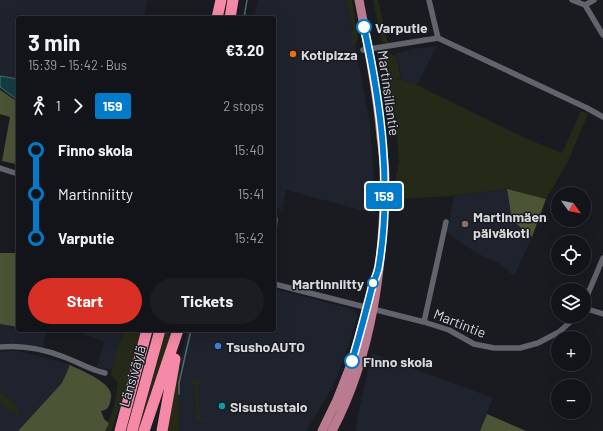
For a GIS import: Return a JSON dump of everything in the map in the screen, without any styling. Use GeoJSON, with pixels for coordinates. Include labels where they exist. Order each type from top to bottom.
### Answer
{"type":"FeatureCollection","features":[{"type":"Feature","properties":{"kind":"highway"},"geometry":{"type":"LineString","coordinates":[[217,16],[221,0]]}},
{"type":"Feature","properties":{"kind":"highway"},"geometry":{"type":"LineString","coordinates":[[230,16],[233,0]]}},
{"type":"Feature","properties":{"kind":"highway","name":"Länsiväylä"},"geometry":{"type":"LineString","coordinates":[[132,431],[159,332]]}},
{"type":"Feature","properties":{"kind":"highway"},"geometry":{"type":"LineString","coordinates":[[144,431],[178,332]]}},
{"type":"Feature","properties":{"kind":"highway"},"geometry":{"type":"LineString","coordinates":[[162,431],[179,332]]}},
{"type":"Feature","properties":{"kind":"highway"},"geometry":{"type":"LineString","coordinates":[[113,431],[147,333]]}},
{"type":"Feature","properties":{"kind":"highway","name":"Länsiväylä"},"geometry":{"type":"LineString","coordinates":[[120,431],[147,333]]}},
{"type":"Feature","properties":{"kind":"main road","name":"Martinsillantie"},"geometry":{"type":"LineString","coordinates":[[354,0],[366,49]]}},
{"type":"Feature","properties":{"kind":"main road","name":"Martinsillantie"},"geometry":{"type":"LineString","coordinates":[[332,431],[354,382],[361,360],[379,268],[383,230],[384,192],[380,180],[366,49],[359,0]]}},
{"type":"Feature","properties":{"kind":"main road","name":"Martinsillantie"},"geometry":{"type":"LineString","coordinates":[[322,431],[337,400],[352,362],[370,308]]}},
{"type":"Feature","properties":{"kind":"street"},"geometry":{"type":"LineString","coordinates":[[429,0],[438,38]]}},
{"type":"Feature","properties":{"kind":"street"},"geometry":{"type":"LineString","coordinates":[[572,0],[585,5],[603,35]]}},
{"type":"Feature","properties":{"kind":"street"},"geometry":{"type":"LineString","coordinates":[[585,5],[594,0]]}},
{"type":"Feature","properties":{"kind":"street"},"geometry":{"type":"LineString","coordinates":[[366,49],[438,38],[581,105],[603,117]]}},
{"type":"Feature","properties":{"kind":"street"},"geometry":{"type":"LineString","coordinates":[[0,168],[16,173]]}},
{"type":"Feature","properties":{"kind":"street"},"geometry":{"type":"LineString","coordinates":[[424,322],[446,222]]}},
{"type":"Feature","properties":{"kind":"street"},"geometry":{"type":"LineString","coordinates":[[591,286],[603,258]]}},
{"type":"Feature","properties":{"kind":"street","name":"Martintie"},"geometry":{"type":"LineString","coordinates":[[276,284],[424,322],[449,330],[474,344],[489,348],[506,349],[527,346],[547,339],[559,332],[569,323]]}},
{"type":"Feature","properties":{"kind":"street"},"geometry":{"type":"LineString","coordinates":[[591,310],[603,314]]}},
{"type":"Feature","properties":{"kind":"street"},"geometry":{"type":"LineString","coordinates":[[0,347],[22,346],[42,350],[64,357],[95,371],[105,373]]}},
{"type":"Feature","properties":{"kind":"shaded area"},"geometry":{"type":"Polygon","coordinates":[[[0,0],[147,0],[144,16],[16,16],[16,101],[0,90],[0,0]]]}},
{"type":"Feature","properties":{"kind":"shaded area"},"geometry":{"type":"Polygon","coordinates":[[[258,0],[346,0],[353,31],[353,38],[350,44],[355,44],[370,124],[376,214],[286,190],[282,210],[276,208],[276,16],[254,16],[258,0]]]}},
{"type":"Feature","properties":{"kind":"shaded area"},"geometry":{"type":"Polygon","coordinates":[[[437,46],[417,85],[402,80],[396,53],[437,46]]]}},
{"type":"Feature","properties":{"kind":"shaded area"},"geometry":{"type":"Polygon","coordinates":[[[507,189],[512,220],[532,237],[514,276],[498,263],[476,253],[447,232],[454,196],[507,189]]]}},
{"type":"Feature","properties":{"kind":"shaded area"},"geometry":{"type":"Polygon","coordinates":[[[276,290],[352,309],[357,314],[349,344],[333,387],[306,431],[179,431],[181,359],[187,332],[276,332],[276,290]]]}},
{"type":"Feature","properties":{"kind":"shaded area"},"geometry":{"type":"Polygon","coordinates":[[[0,324],[16,327],[16,332],[46,332],[43,348],[26,344],[0,344],[0,324]]]}},
{"type":"Feature","properties":{"kind":"shaded area"},"geometry":{"type":"Polygon","coordinates":[[[85,332],[122,332],[112,370],[97,367],[104,342],[84,334],[85,332]]]}},
{"type":"Feature","properties":{"kind":"shaded area"},"geometry":{"type":"Polygon","coordinates":[[[18,351],[70,365],[62,383],[18,431],[0,431],[0,352],[18,351]]]}},
{"type":"Feature","properties":{"kind":"shaded area","name":"Finno skola"},"geometry":{"type":"Polygon","coordinates":[[[372,353],[493,398],[480,431],[356,431],[357,419],[372,353]]]}},
{"type":"Feature","properties":{"kind":"green space"},"geometry":{"type":"Polygon","coordinates":[[[346,0],[352,0],[358,38],[356,43],[353,45],[350,44],[353,38],[351,32],[353,31],[346,0]]]}},
{"type":"Feature","properties":{"kind":"green space"},"geometry":{"type":"Polygon","coordinates":[[[373,0],[378,0],[388,43],[382,42],[373,0]]]}},
{"type":"Feature","properties":{"kind":"green space"},"geometry":{"type":"Polygon","coordinates":[[[389,54],[396,56],[401,78],[394,79],[417,85],[527,139],[562,153],[581,111],[588,114],[567,163],[553,187],[551,187],[551,190],[546,199],[507,189],[450,196],[399,199],[393,198],[392,193],[399,162],[396,122],[385,56],[389,54]]]}},
{"type":"Feature","properties":{"kind":"green space"},"geometry":{"type":"Polygon","coordinates":[[[0,90],[16,101],[16,164],[2,161],[10,117],[0,114],[0,90]]]}},
{"type":"Feature","properties":{"kind":"green space"},"geometry":{"type":"Polygon","coordinates":[[[507,189],[546,199],[532,237],[512,220],[507,189]]]}},
{"type":"Feature","properties":{"kind":"green space"},"geometry":{"type":"Polygon","coordinates":[[[0,253],[16,253],[16,327],[0,324],[0,253]]]}},
{"type":"Feature","properties":{"kind":"green space"},"geometry":{"type":"Polygon","coordinates":[[[122,332],[141,332],[128,384],[111,431],[105,431],[114,407],[118,382],[111,376],[122,332]]]}},
{"type":"Feature","properties":{"kind":"green space"},"geometry":{"type":"Polygon","coordinates":[[[165,332],[174,332],[142,431],[137,431],[165,332]]]}},
{"type":"Feature","properties":{"kind":"green space"},"geometry":{"type":"Polygon","coordinates":[[[70,365],[94,376],[109,389],[111,395],[109,406],[105,410],[101,411],[104,419],[109,423],[105,431],[18,431],[62,383],[70,365]]]}},
{"type":"Feature","properties":{"kind":"green space"},"geometry":{"type":"Polygon","coordinates":[[[177,367],[180,368],[179,431],[166,431],[177,367]]]}},
{"type":"Feature","properties":{"kind":"green space"},"geometry":{"type":"Polygon","coordinates":[[[196,379],[201,381],[203,384],[198,384],[200,419],[205,419],[205,422],[193,420],[197,419],[195,385],[191,385],[193,380],[196,379]]]}},
{"type":"Feature","properties":{"kind":"green space"},"geometry":{"type":"Polygon","coordinates":[[[0,392],[16,405],[19,416],[10,409],[9,411],[0,405],[0,392]]]}},
{"type":"Feature","properties":{"kind":"green space"},"geometry":{"type":"Polygon","coordinates":[[[487,414],[526,431],[480,431],[487,414]]]}},
{"type":"Feature","properties":{"kind":"water"},"geometry":{"type":"Polygon","coordinates":[[[0,76],[16,79],[16,99],[0,87],[0,76]]]}},
{"type":"Feature","properties":{"kind":"waterway"},"geometry":{"type":"LineString","coordinates":[[244,16],[247,0]]}},
{"type":"Feature","properties":{"kind":"waterway"},"geometry":{"type":"LineString","coordinates":[[179,394],[179,383],[191,332]]}},
{"type":"Feature","properties":{"kind":"bus line","name":"159"},"geometry":{"type":"LineString","coordinates":[[352,361],[379,268],[384,223],[385,179],[379,113],[364,27]]}},
{"type":"Feature","properties":{"kind":"place","name":"Varputie"},"geometry":{"type":"Point","coordinates":[364,27]}},
{"type":"Feature","properties":{"kind":"place","name":"Kotipizza"},"geometry":{"type":"Point","coordinates":[293,54]}},
{"type":"Feature","properties":{"kind":"place","name":"Martinmäen päiväkoti"},"geometry":{"type":"Point","coordinates":[465,224]}},
{"type":"Feature","properties":{"kind":"place","name":"Martinniitty"},"geometry":{"type":"Point","coordinates":[373,283]}},
{"type":"Feature","properties":{"kind":"place","name":"TsushoAUTO"},"geometry":{"type":"Point","coordinates":[218,346]}},
{"type":"Feature","properties":{"kind":"place","name":"Finno skola"},"geometry":{"type":"Point","coordinates":[352,361]}},
{"type":"Feature","properties":{"kind":"place","name":"Sisustustalo"},"geometry":{"type":"Point","coordinates":[222,406]}}]}
